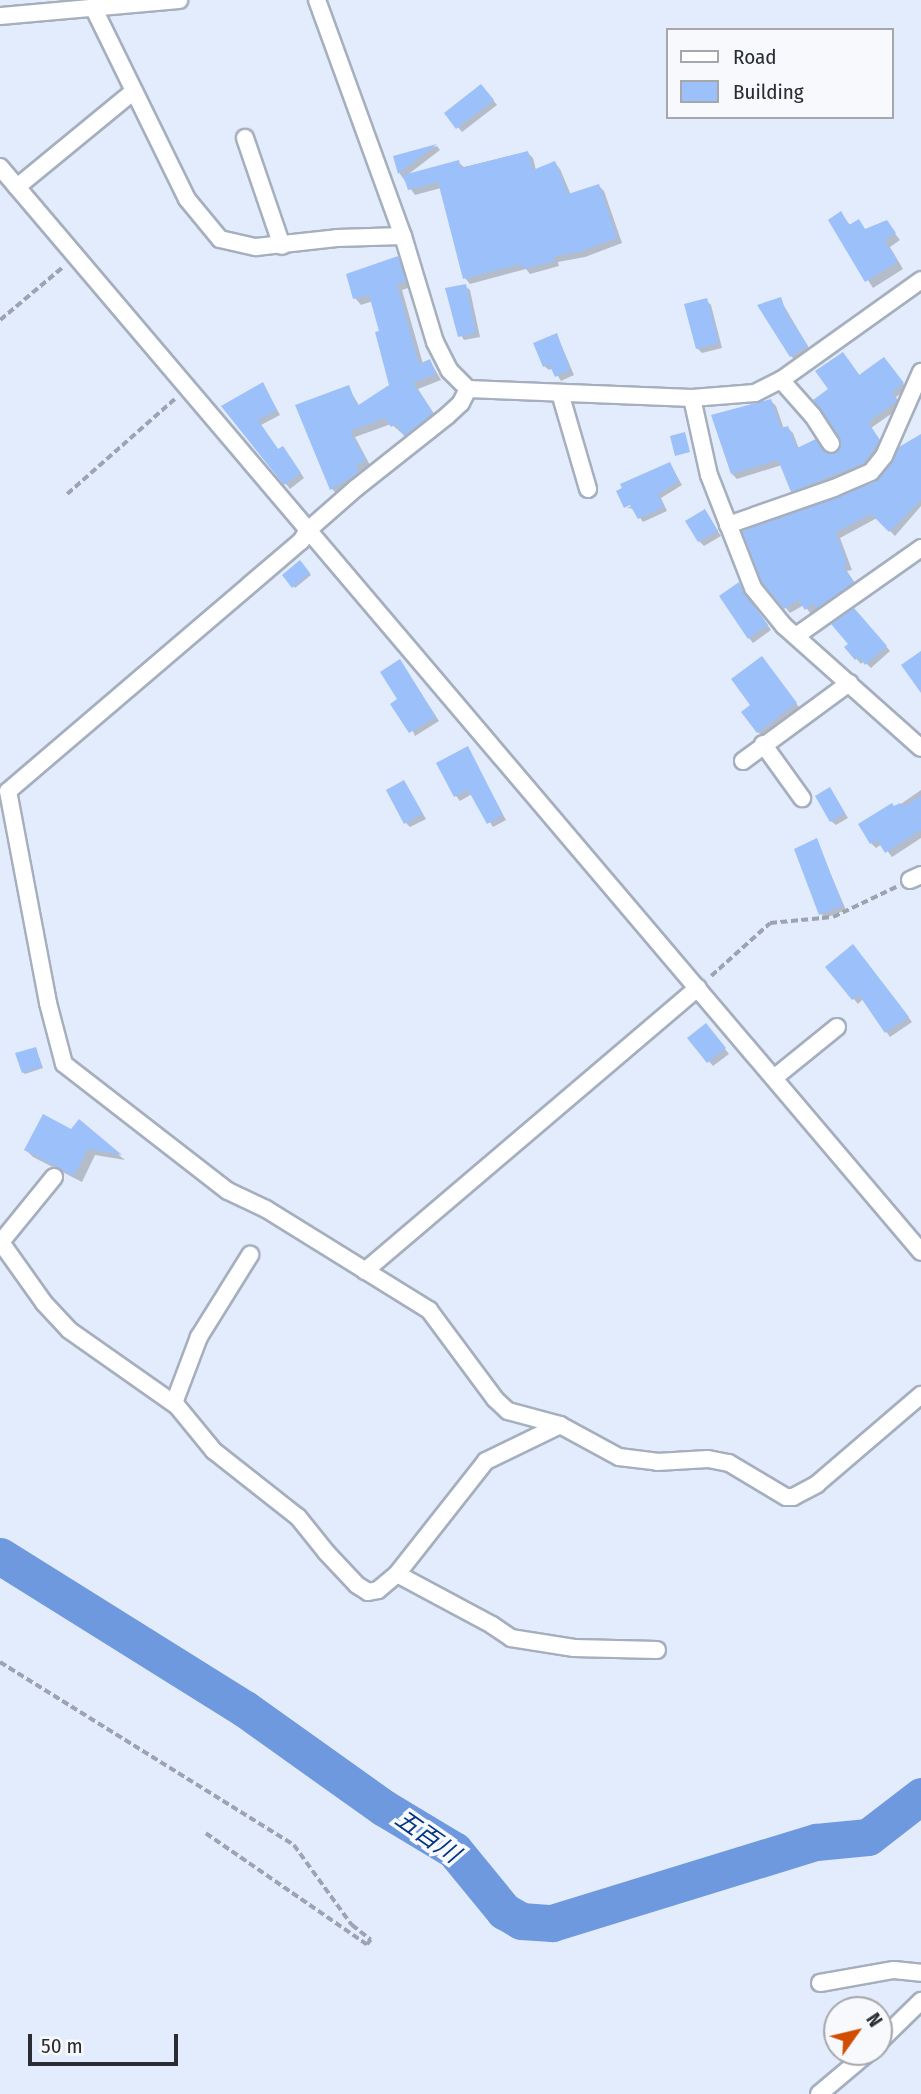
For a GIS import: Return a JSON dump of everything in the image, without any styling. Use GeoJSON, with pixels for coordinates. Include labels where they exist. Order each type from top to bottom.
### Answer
{"type":"FeatureCollection","features":[{"type":"Feature","properties":{"kind":"street"},"geometry":{"type":"LineString","coordinates":[[0,16],[179,0]]}},
{"type":"Feature","properties":{"kind":"street"},"geometry":{"type":"LineString","coordinates":[[317,0],[403,236],[438,350],[449,370],[468,389],[692,398],[755,393],[781,380],[921,280]]}},
{"type":"Feature","properties":{"kind":"street"},"geometry":{"type":"LineString","coordinates":[[93,7],[187,199],[213,233],[239,246],[282,246],[337,238],[403,236]]}},
{"type":"Feature","properties":{"kind":"street"},"geometry":{"type":"LineString","coordinates":[[17,187],[134,91]]}},
{"type":"Feature","properties":{"kind":"street"},"geometry":{"type":"LineString","coordinates":[[245,138],[282,246]]}},
{"type":"Feature","properties":{"kind":"street"},"geometry":{"type":"LineString","coordinates":[[0,167],[921,1252]]}},
{"type":"Feature","properties":{"kind":"street"},"geometry":{"type":"LineString","coordinates":[[728,525],[834,488],[871,472],[884,456],[921,372]]}},
{"type":"Feature","properties":{"kind":"street"},"geometry":{"type":"LineString","coordinates":[[781,380],[813,416],[831,444]]}},
{"type":"Feature","properties":{"kind":"street"},"geometry":{"type":"LineString","coordinates":[[468,389],[460,403],[447,416],[308,530],[301,541],[4,791],[48,1003],[64,1063],[228,1191],[266,1209],[365,1271],[412,1296],[429,1310],[495,1399],[508,1411],[560,1425],[601,1449],[632,1460],[708,1459],[729,1463],[786,1497],[793,1497],[817,1484],[921,1395]]}},
{"type":"Feature","properties":{"kind":"street"},"geometry":{"type":"LineString","coordinates":[[560,393],[588,489]]}},
{"type":"Feature","properties":{"kind":"street"},"geometry":{"type":"LineString","coordinates":[[692,398],[709,475],[753,587],[772,613],[921,748]]}},
{"type":"Feature","properties":{"kind":"street"},"geometry":{"type":"LineString","coordinates":[[796,636],[921,548]]}},
{"type":"Feature","properties":{"kind":"street"},"geometry":{"type":"LineString","coordinates":[[743,761],[849,683]]}},
{"type":"Feature","properties":{"kind":"street"},"geometry":{"type":"LineString","coordinates":[[763,744],[802,797]]}},
{"type":"Feature","properties":{"kind":"street"},"geometry":{"type":"LineString","coordinates":[[365,1271],[698,988]]}},
{"type":"Feature","properties":{"kind":"street"},"geometry":{"type":"LineString","coordinates":[[774,1078],[838,1027]]}},
{"type":"Feature","properties":{"kind":"street"},"geometry":{"type":"LineString","coordinates":[[54,1177],[0,1241],[44,1303],[69,1330],[174,1403],[214,1451],[298,1517],[357,1585],[368,1592],[378,1590],[397,1574],[486,1461],[560,1425]]}},
{"type":"Feature","properties":{"kind":"street"},"geometry":{"type":"LineString","coordinates":[[174,1403],[199,1337],[250,1255]]}},
{"type":"Feature","properties":{"kind":"street"},"geometry":{"type":"LineString","coordinates":[[397,1574],[511,1638],[574,1648],[657,1650]]}},
{"type":"Feature","properties":{"kind":"street"},"geometry":{"type":"LineString","coordinates":[[820,1983],[894,1970],[921,1973]]}},
{"type":"Feature","properties":{"kind":"street"},"geometry":{"type":"LineString","coordinates":[[893,2028],[921,2001]]}},
{"type":"Feature","properties":{"kind":"street"},"geometry":{"type":"LineString","coordinates":[[819,2094],[852,2066]]}},
{"type":"Feature","properties":{"kind":"path"},"geometry":{"type":"LineString","coordinates":[[0,320],[75,257]]}},
{"type":"Feature","properties":{"kind":"path"},"geometry":{"type":"LineString","coordinates":[[67,494],[188,388]]}},
{"type":"Feature","properties":{"kind":"path"},"geometry":{"type":"LineString","coordinates":[[698,988],[770,923],[833,917],[916,878]]}},
{"type":"Feature","properties":{"kind":"path"},"geometry":{"type":"LineString","coordinates":[[0,1662],[294,1845],[352,1925],[371,1940],[367,1945],[205,1834]]}},
{"type":"Feature","properties":{"kind":"building"},"geometry":{"type":"Polygon","coordinates":[[[481,84],[494,100],[456,129],[444,113],[481,84]]]}},
{"type":"Feature","properties":{"kind":"building"},"geometry":{"type":"Polygon","coordinates":[[[437,144],[398,174],[393,156],[437,144]]]}},
{"type":"Feature","properties":{"kind":"building"},"geometry":{"type":"Polygon","coordinates":[[[528,151],[533,170],[555,161],[568,194],[599,184],[617,238],[579,252],[554,256],[555,261],[523,269],[521,264],[463,279],[438,182],[408,190],[403,175],[459,160],[461,168],[528,151]]]}},
{"type":"Feature","properties":{"kind":"building"},"geometry":{"type":"Polygon","coordinates":[[[841,211],[849,225],[859,219],[865,229],[887,220],[896,233],[885,240],[898,262],[865,282],[828,220],[841,211]]]}},
{"type":"Feature","properties":{"kind":"building"},"geometry":{"type":"Polygon","coordinates":[[[398,256],[406,281],[397,284],[419,364],[430,359],[436,374],[413,383],[433,413],[404,436],[396,424],[391,427],[385,418],[350,431],[366,460],[356,466],[360,472],[330,490],[295,405],[349,385],[357,406],[389,385],[375,332],[379,331],[369,295],[353,299],[346,274],[398,256]]]}},
{"type":"Feature","properties":{"kind":"building"},"geometry":{"type":"Polygon","coordinates":[[[466,284],[476,333],[458,337],[445,288],[466,284]]]}},
{"type":"Feature","properties":{"kind":"building"},"geometry":{"type":"Polygon","coordinates":[[[781,297],[786,312],[808,346],[790,357],[757,305],[781,297]]]}},
{"type":"Feature","properties":{"kind":"building"},"geometry":{"type":"Polygon","coordinates":[[[707,298],[719,343],[696,349],[684,304],[707,298]]]}},
{"type":"Feature","properties":{"kind":"building"},"geometry":{"type":"Polygon","coordinates":[[[557,333],[570,370],[555,377],[549,364],[543,367],[533,343],[557,333]]]}},
{"type":"Feature","properties":{"kind":"building"},"geometry":{"type":"Polygon","coordinates":[[[843,352],[859,375],[884,357],[904,383],[892,392],[897,401],[868,422],[880,440],[864,463],[791,492],[778,460],[731,474],[711,415],[771,399],[781,428],[788,426],[797,448],[816,439],[826,453],[837,452],[840,439],[813,400],[828,389],[815,371],[843,352]]]}},
{"type":"Feature","properties":{"kind":"building"},"geometry":{"type":"Polygon","coordinates":[[[263,382],[277,410],[258,420],[278,449],[283,446],[301,473],[284,485],[221,406],[263,382]]]}},
{"type":"Feature","properties":{"kind":"building"},"geometry":{"type":"Polygon","coordinates":[[[685,432],[690,452],[675,456],[670,436],[685,432]]]}},
{"type":"Feature","properties":{"kind":"building"},"geometry":{"type":"Polygon","coordinates":[[[921,434],[921,500],[889,532],[871,514],[836,532],[847,564],[843,566],[854,582],[817,608],[813,604],[805,610],[798,600],[784,609],[762,583],[742,531],[875,482],[892,462],[899,447],[921,434]]]}},
{"type":"Feature","properties":{"kind":"building"},"geometry":{"type":"Polygon","coordinates":[[[670,462],[679,481],[658,494],[664,507],[638,519],[630,505],[624,508],[616,491],[622,488],[620,484],[670,462]]]}},
{"type":"Feature","properties":{"kind":"building"},"geometry":{"type":"Polygon","coordinates":[[[705,509],[718,531],[698,542],[685,521],[705,509]]]}},
{"type":"Feature","properties":{"kind":"building"},"geometry":{"type":"Polygon","coordinates":[[[300,560],[310,573],[292,588],[282,575],[300,560]]]}},
{"type":"Feature","properties":{"kind":"building"},"geometry":{"type":"Polygon","coordinates":[[[739,582],[768,625],[748,639],[719,596],[739,582]]]}},
{"type":"Feature","properties":{"kind":"building"},"geometry":{"type":"Polygon","coordinates":[[[854,608],[887,646],[865,665],[859,657],[855,660],[844,647],[848,644],[831,624],[854,608]]]}},
{"type":"Feature","properties":{"kind":"building"},"geometry":{"type":"Polygon","coordinates":[[[921,651],[921,693],[901,665],[921,651]]]}},
{"type":"Feature","properties":{"kind":"building"},"geometry":{"type":"Polygon","coordinates":[[[762,656],[797,703],[757,733],[741,712],[750,705],[731,679],[762,656]]]}},
{"type":"Feature","properties":{"kind":"building"},"geometry":{"type":"Polygon","coordinates":[[[400,659],[436,717],[409,733],[390,704],[397,699],[380,672],[400,659]]]}},
{"type":"Feature","properties":{"kind":"building"},"geometry":{"type":"Polygon","coordinates":[[[468,746],[503,815],[487,824],[468,790],[454,797],[436,763],[468,746]]]}},
{"type":"Feature","properties":{"kind":"building"},"geometry":{"type":"Polygon","coordinates":[[[404,780],[423,814],[404,824],[386,790],[404,780]]]}},
{"type":"Feature","properties":{"kind":"building"},"geometry":{"type":"Polygon","coordinates":[[[830,787],[845,813],[830,822],[815,796],[830,787]]]}},
{"type":"Feature","properties":{"kind":"building"},"geometry":{"type":"Polygon","coordinates":[[[921,796],[921,830],[885,853],[877,840],[870,844],[858,824],[892,803],[894,806],[900,803],[903,807],[921,796]]]}},
{"type":"Feature","properties":{"kind":"building"},"geometry":{"type":"Polygon","coordinates":[[[817,838],[843,906],[819,915],[794,849],[817,838]]]}},
{"type":"Feature","properties":{"kind":"building"},"geometry":{"type":"Polygon","coordinates":[[[853,944],[909,1017],[885,1033],[859,995],[852,1000],[825,967],[853,944]]]}},
{"type":"Feature","properties":{"kind":"building"},"geometry":{"type":"Polygon","coordinates":[[[706,1023],[726,1048],[707,1063],[687,1038],[706,1023]]]}},
{"type":"Feature","properties":{"kind":"building"},"geometry":{"type":"Polygon","coordinates":[[[36,1047],[42,1067],[22,1073],[15,1053],[36,1047]]]}},
{"type":"Feature","properties":{"kind":"building"},"geometry":{"type":"Polygon","coordinates":[[[43,1114],[71,1129],[79,1119],[122,1155],[88,1149],[74,1176],[24,1150],[43,1114]]]}},
{"type":"Feature","properties":{"kind":"waterway","name":"五百川"},"geometry":{"type":"LineString","coordinates":[[0,1556],[245,1709],[384,1808],[454,1850],[504,1911],[521,1921],[552,1923],[816,1842],[868,1837],[921,1796]]}}]}
